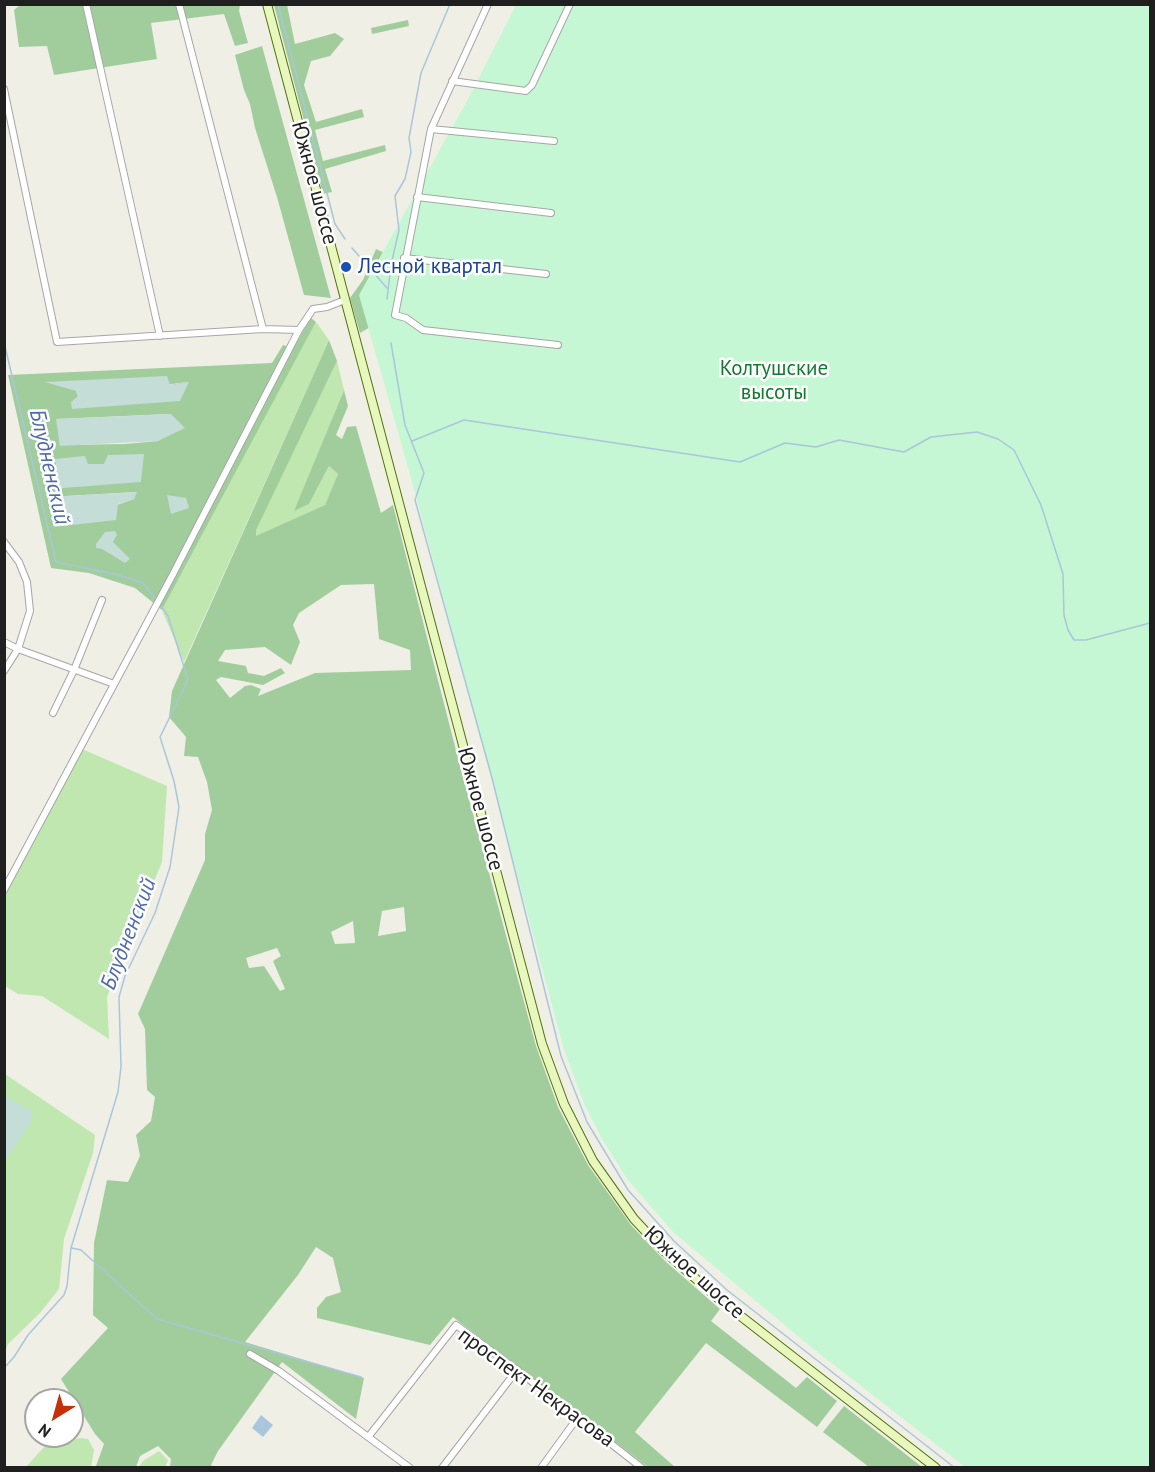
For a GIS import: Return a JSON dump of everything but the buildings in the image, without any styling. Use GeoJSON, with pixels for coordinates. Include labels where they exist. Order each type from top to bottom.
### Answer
{"type":"FeatureCollection","features":[{"type":"Feature","properties":{"kind":"street"},"geometry":{"type":"LineString","coordinates":[[86,4],[160,336]]}},
{"type":"Feature","properties":{"kind":"street"},"geometry":{"type":"LineString","coordinates":[[179,4],[263,329]]}},
{"type":"Feature","properties":{"kind":"street","name":"Южное шоссе"},"geometry":{"type":"LineString","coordinates":[[267,4],[542,1044],[564,1104],[593,1161],[634,1219],[664,1251],[720,1300],[936,1467]]}},
{"type":"Feature","properties":{"kind":"street"},"geometry":{"type":"LineString","coordinates":[[488,4],[431,129],[404,258],[395,315],[406,318],[423,330],[558,345]]}},
{"type":"Feature","properties":{"kind":"street"},"geometry":{"type":"LineString","coordinates":[[452,81],[526,91],[532,85],[570,4]]}},
{"type":"Feature","properties":{"kind":"street"},"geometry":{"type":"LineString","coordinates":[[4,89],[57,342],[263,329],[299,330]]}},
{"type":"Feature","properties":{"kind":"street"},"geometry":{"type":"LineString","coordinates":[[431,129],[554,141]]}},
{"type":"Feature","properties":{"kind":"street"},"geometry":{"type":"LineString","coordinates":[[417,197],[551,213]]}},
{"type":"Feature","properties":{"kind":"street"},"geometry":{"type":"LineString","coordinates":[[404,258],[546,274]]}},
{"type":"Feature","properties":{"kind":"street"},"geometry":{"type":"LineString","coordinates":[[4,890],[183,555],[299,330],[313,309],[327,307],[345,300]]}},
{"type":"Feature","properties":{"kind":"street"},"geometry":{"type":"LineString","coordinates":[[4,542],[19,562],[27,582],[30,611],[18,649],[4,670]]}},
{"type":"Feature","properties":{"kind":"street"},"geometry":{"type":"LineString","coordinates":[[53,713],[102,600]]}},
{"type":"Feature","properties":{"kind":"street"},"geometry":{"type":"LineString","coordinates":[[4,642],[114,684]]}},
{"type":"Feature","properties":{"kind":"street","name":"проспект Некрасова"},"geometry":{"type":"LineString","coordinates":[[369,1436],[456,1325],[642,1467]]}},
{"type":"Feature","properties":{"kind":"street"},"geometry":{"type":"LineString","coordinates":[[250,1354],[279,1371],[410,1467]]}},
{"type":"Feature","properties":{"kind":"street"},"geometry":{"type":"LineString","coordinates":[[442,1467],[517,1370]]}},
{"type":"Feature","properties":{"kind":"street"},"geometry":{"type":"LineString","coordinates":[[541,1467],[579,1418]]}},
{"type":"Feature","properties":{"kind":"green space"},"geometry":{"type":"Polygon","coordinates":[[[21,4],[240,5],[239,11],[248,43],[235,46],[224,14],[151,23],[157,59],[54,75],[47,46],[19,47],[14,10],[21,4]]]}},
{"type":"Feature","properties":{"kind":"green space"},"geometry":{"type":"Polygon","coordinates":[[[274,5],[287,5],[295,44],[335,33],[344,39],[330,56],[311,61],[304,85],[316,122],[362,109],[364,117],[315,130],[323,161],[385,145],[386,151],[325,169],[332,192],[323,194],[274,5]]]}},
{"type":"Feature","properties":{"kind":"green space","name":"Колтушские высоты"},"geometry":{"type":"Polygon","coordinates":[[[516,5],[1150,5],[1150,1467],[965,1467],[811,1347],[673,1232],[627,1179],[585,1106],[564,1050],[411,478],[359,295],[468,99],[516,5]]]}},
{"type":"Feature","properties":{"kind":"green space"},"geometry":{"type":"Polygon","coordinates":[[[408,20],[409,26],[372,34],[371,28],[408,20]]]}},
{"type":"Feature","properties":{"kind":"green space"},"geometry":{"type":"Polygon","coordinates":[[[262,46],[331,298],[304,295],[250,104],[244,90],[235,55],[262,46]]]}},
{"type":"Feature","properties":{"kind":"green space"},"geometry":{"type":"Polygon","coordinates":[[[376,249],[389,255],[386,318],[360,333],[350,298],[363,280],[376,249]]]}},
{"type":"Feature","properties":{"kind":"green space"},"geometry":{"type":"Polygon","coordinates":[[[311,318],[316,322],[162,610],[135,588],[89,573],[51,568],[8,375],[272,363],[283,345],[293,348],[311,318]],[[159,386],[76,391],[78,396],[159,386]],[[171,414],[57,419],[60,445],[125,444],[158,441],[171,414]],[[108,455],[105,464],[55,459],[57,468],[50,488],[144,455],[108,455]],[[136,492],[49,497],[57,514],[54,527],[134,499],[136,492]]]}},
{"type":"Feature","properties":{"kind":"green space"},"geometry":{"type":"Polygon","coordinates":[[[316,322],[329,340],[184,662],[162,610],[316,322]]]}},
{"type":"Feature","properties":{"kind":"green space"},"geometry":{"type":"Polygon","coordinates":[[[329,340],[337,361],[256,530],[256,536],[325,505],[338,474],[329,466],[309,504],[294,511],[344,390],[348,406],[336,435],[342,439],[347,427],[356,426],[381,513],[393,505],[460,766],[536,1046],[558,1107],[588,1165],[631,1225],[665,1261],[720,1309],[711,1321],[796,1388],[807,1377],[837,1401],[817,1427],[706,1343],[635,1432],[675,1467],[648,1467],[453,1317],[430,1345],[317,1318],[317,1308],[326,1297],[341,1292],[333,1258],[316,1247],[298,1275],[245,1342],[364,1378],[356,1419],[282,1362],[218,1451],[211,1465],[214,1467],[170,1467],[171,1459],[158,1446],[140,1456],[136,1467],[96,1466],[104,1444],[84,1416],[84,1388],[67,1388],[61,1379],[108,1328],[93,1315],[94,1243],[107,1180],[128,1182],[140,1156],[136,1135],[151,1121],[155,1097],[147,1090],[145,1029],[138,1014],[205,860],[205,834],[212,810],[207,782],[198,757],[184,756],[186,737],[169,717],[172,691],[329,340]],[[374,584],[341,585],[299,613],[293,625],[300,642],[291,665],[265,647],[225,650],[218,661],[246,666],[248,673],[264,676],[281,668],[285,673],[263,685],[221,677],[216,680],[230,698],[245,686],[251,685],[261,689],[258,696],[315,673],[411,670],[410,650],[379,639],[374,584]],[[404,907],[382,911],[378,936],[406,931],[404,907]],[[353,921],[331,932],[335,944],[355,943],[353,921]],[[277,948],[246,958],[249,968],[264,966],[280,991],[285,989],[273,961],[281,956],[277,948]]]}},
{"type":"Feature","properties":{"kind":"green space"},"geometry":{"type":"Polygon","coordinates":[[[337,361],[344,390],[295,510],[309,504],[329,466],[338,474],[329,497],[325,505],[256,537],[255,530],[337,361]]]}},
{"type":"Feature","properties":{"kind":"green space"},"geometry":{"type":"Polygon","coordinates":[[[82,749],[167,786],[162,862],[107,997],[109,1039],[42,996],[18,994],[5,986],[4,896],[82,749]]]}},
{"type":"Feature","properties":{"kind":"green space"},"geometry":{"type":"Polygon","coordinates":[[[5,1074],[95,1135],[93,1153],[64,1239],[59,1289],[40,1313],[8,1344],[5,1353],[5,1074]]]}},
{"type":"Feature","properties":{"kind":"green space"},"geometry":{"type":"Polygon","coordinates":[[[844,1406],[922,1467],[869,1467],[823,1432],[844,1406]]]}},
{"type":"Feature","properties":{"kind":"green space"},"geometry":{"type":"Polygon","coordinates":[[[84,1439],[88,1439],[94,1450],[91,1467],[26,1467],[43,1448],[84,1448],[84,1439]]]}},
{"type":"Feature","properties":{"kind":"green space"},"geometry":{"type":"Polygon","coordinates":[[[159,1451],[168,1460],[165,1467],[139,1467],[143,1461],[159,1451]]]}},
{"type":"Feature","properties":{"kind":"shaded area"},"geometry":{"type":"Polygon","coordinates":[[[167,376],[170,385],[189,382],[180,401],[72,409],[71,402],[78,396],[76,391],[45,382],[167,376]]]}},
{"type":"Feature","properties":{"kind":"shaded area"},"geometry":{"type":"Polygon","coordinates":[[[171,414],[185,428],[158,441],[60,446],[56,419],[171,414]]]}},
{"type":"Feature","properties":{"kind":"shaded area"},"geometry":{"type":"Polygon","coordinates":[[[144,454],[141,482],[50,489],[57,468],[55,459],[85,456],[88,464],[104,464],[108,455],[144,454]]]}},
{"type":"Feature","properties":{"kind":"shaded area"},"geometry":{"type":"Polygon","coordinates":[[[137,492],[134,499],[118,504],[116,520],[54,527],[57,514],[48,497],[137,492]]]}},
{"type":"Feature","properties":{"kind":"shaded area"},"geometry":{"type":"Polygon","coordinates":[[[167,495],[186,498],[189,508],[171,514],[167,495]]]}},
{"type":"Feature","properties":{"kind":"shaded area"},"geometry":{"type":"Polygon","coordinates":[[[115,531],[117,535],[113,542],[130,559],[125,563],[102,549],[96,548],[96,544],[105,532],[115,531]]]}},
{"type":"Feature","properties":{"kind":"shaded area"},"geometry":{"type":"Polygon","coordinates":[[[5,1097],[32,1111],[31,1122],[5,1161],[5,1097]]]}},
{"type":"Feature","properties":{"kind":"shaded area"},"geometry":{"type":"Polygon","coordinates":[[[261,1415],[273,1425],[263,1437],[252,1428],[261,1415]]]}},
{"type":"Feature","properties":{"kind":"waterway"},"geometry":{"type":"LineString","coordinates":[[278,4],[335,224],[345,239]]}},
{"type":"Feature","properties":{"kind":"waterway"},"geometry":{"type":"LineString","coordinates":[[387,299],[391,265],[399,230],[395,196],[405,179],[411,152],[409,138],[421,73],[450,4]]}},
{"type":"Feature","properties":{"kind":"waterway"},"geometry":{"type":"LineString","coordinates":[[352,248],[387,288]]}},
{"type":"Feature","properties":{"kind":"waterway","name":"Блудненский"},"geometry":{"type":"LineString","coordinates":[[4,342],[56,562],[119,575],[143,583],[155,598]]}},
{"type":"Feature","properties":{"kind":"waterway"},"geometry":{"type":"LineString","coordinates":[[391,343],[405,425],[424,473],[415,500],[492,778],[561,1056],[587,1122],[628,1190],[674,1241],[727,1290],[955,1468]]}},
{"type":"Feature","properties":{"kind":"waterway"},"geometry":{"type":"LineString","coordinates":[[412,441],[464,420],[740,462],[785,443],[816,447],[839,440],[904,452],[931,437],[977,432],[998,439],[1014,450],[1041,505],[1063,574],[1064,615],[1068,630],[1074,640],[1086,640],[1150,623]]}},
{"type":"Feature","properties":{"kind":"waterway","name":"Блудненский"},"geometry":{"type":"LineString","coordinates":[[4,1368],[28,1335],[64,1295],[67,1286],[71,1248],[118,1092],[121,1067],[119,997],[125,976],[155,913],[170,867],[179,807],[174,781],[160,737],[188,680],[168,616],[161,606]]}},
{"type":"Feature","properties":{"kind":"waterway"},"geometry":{"type":"LineString","coordinates":[[72,1248],[81,1250],[157,1319],[361,1377]]}},
{"type":"Feature","properties":{"kind":"place","name":"Лесной квартал"},"geometry":{"type":"Point","coordinates":[346,267]}}]}
